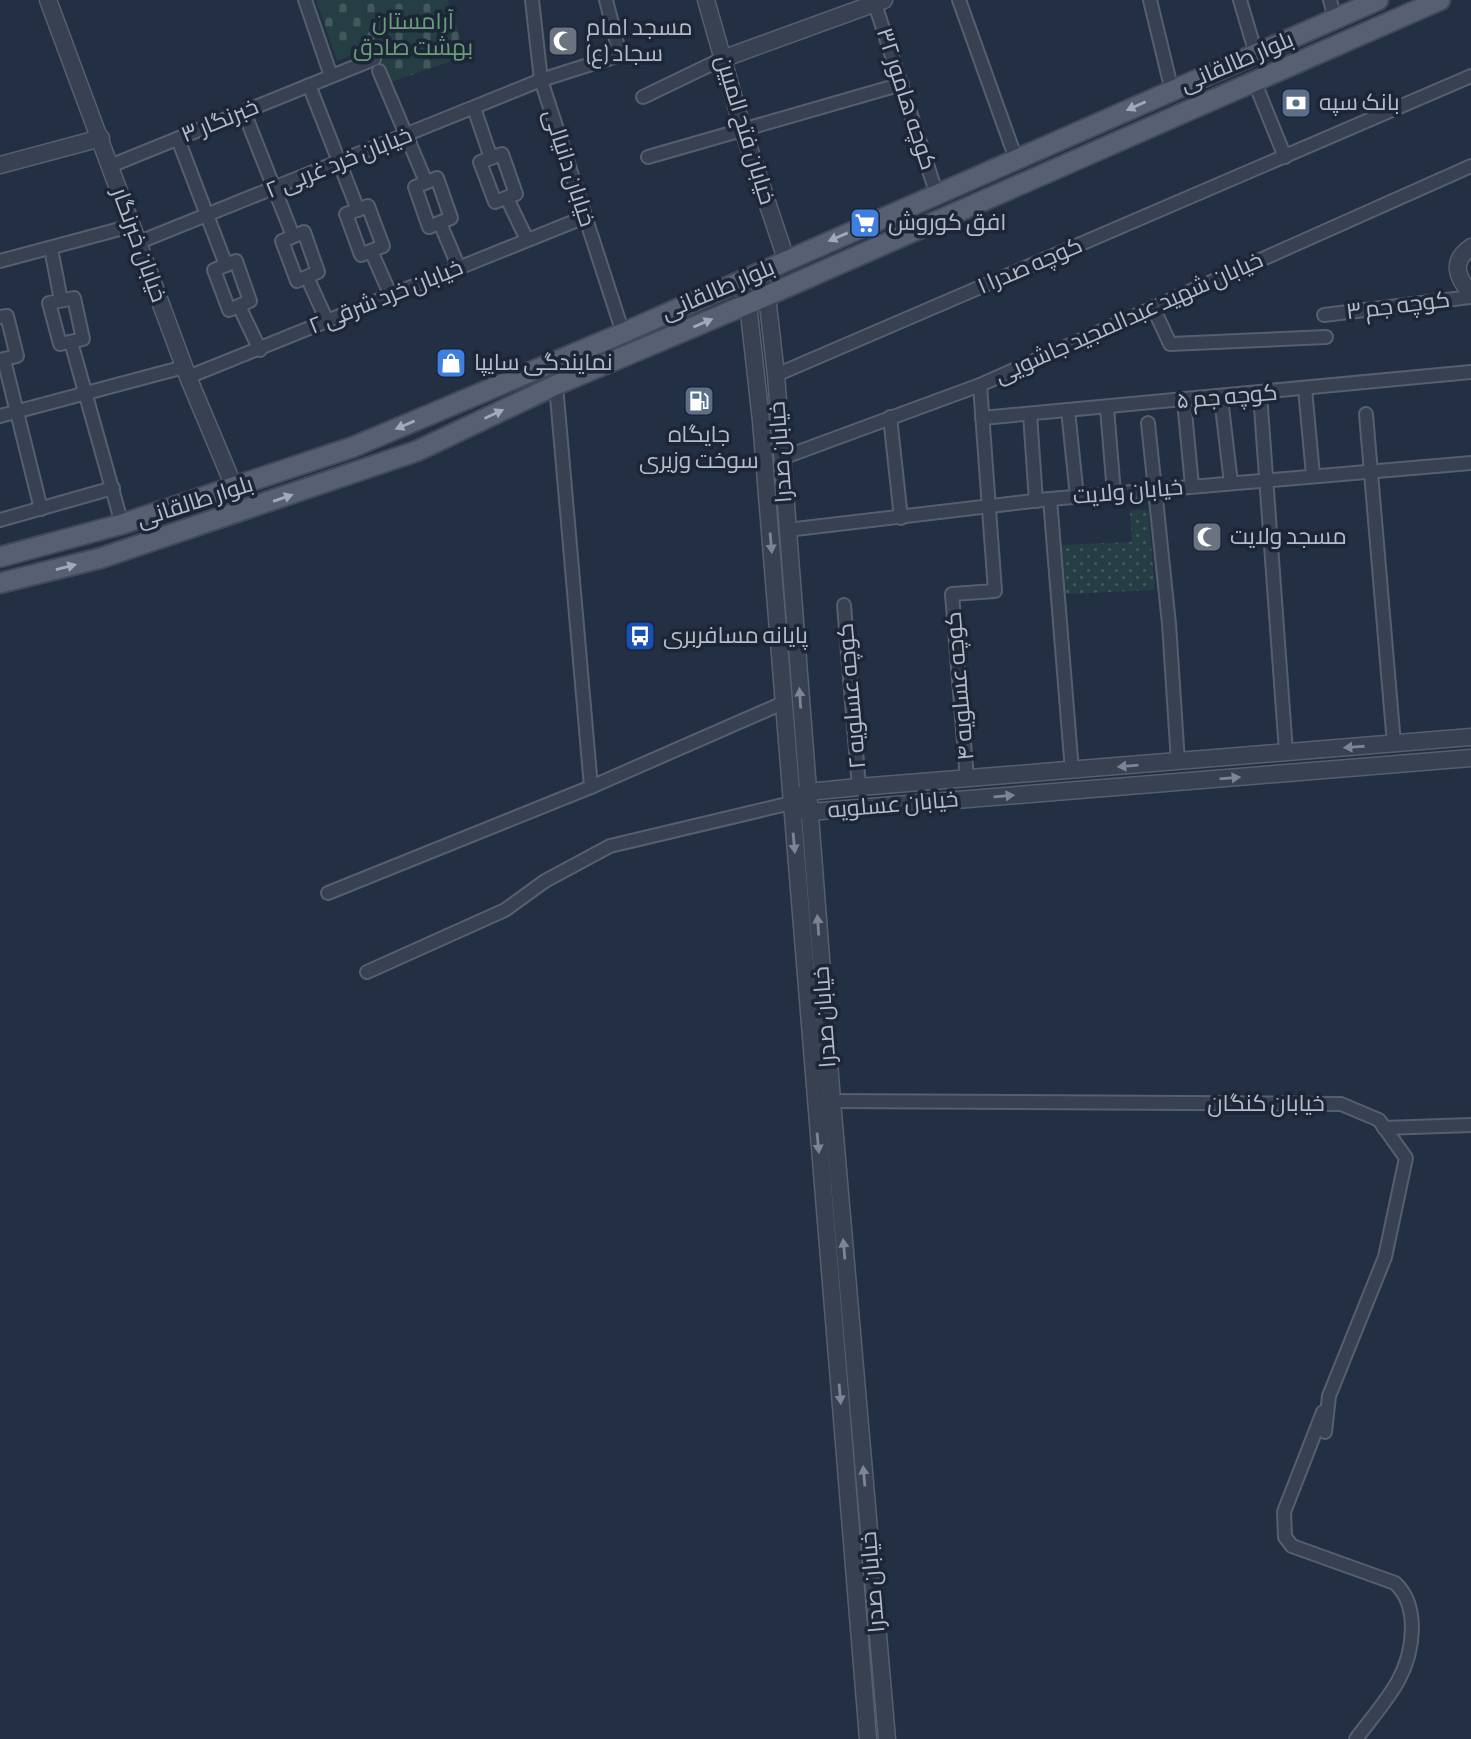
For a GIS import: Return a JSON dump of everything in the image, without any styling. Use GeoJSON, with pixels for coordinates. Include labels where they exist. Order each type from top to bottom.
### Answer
{"type":"FeatureCollection","features":[{"type":"Feature","properties":{"kind":"main road","name":"بلوار طالقانی"},"geometry":{"type":"LineString","coordinates":[[0,557],[122,524],[235,489],[353,447],[623,333],[1378,0]]}},
{"type":"Feature","properties":{"kind":"main road","name":"بلوار طالقانی"},"geometry":{"type":"LineString","coordinates":[[0,583],[101,558],[417,451],[556,385],[767,296],[1440,0]]}},
{"type":"Feature","properties":{"kind":"main road"},"geometry":{"type":"LineString","coordinates":[[1016,159],[1025,182]]}},
{"type":"Feature","properties":{"kind":"street","name":"خیابان خبرنگار"},"geometry":{"type":"LineString","coordinates":[[48,0],[186,372],[235,489]]}},
{"type":"Feature","properties":{"kind":"street"},"geometry":{"type":"LineString","coordinates":[[305,0],[331,76]]}},
{"type":"Feature","properties":{"kind":"street","name":"خیابان دانیالی"},"geometry":{"type":"LineString","coordinates":[[532,0],[541,80],[623,333]]}},
{"type":"Feature","properties":{"kind":"street","name":"خیابان خرد غربی ۲"},"geometry":{"type":"LineString","coordinates":[[137,243],[541,80],[620,55],[606,0]]}},
{"type":"Feature","properties":{"kind":"street","name":"خیابان فتح المبین"},"geometry":{"type":"LineString","coordinates":[[706,0],[743,130],[786,259]]}},
{"type":"Feature","properties":{"kind":"street"},"geometry":{"type":"LineString","coordinates":[[959,0],[1016,159]]}},
{"type":"Feature","properties":{"kind":"street"},"geometry":{"type":"LineString","coordinates":[[1150,0],[1172,91]]}},
{"type":"Feature","properties":{"kind":"street"},"geometry":{"type":"LineString","coordinates":[[1240,0],[1256,54]]}},
{"type":"Feature","properties":{"kind":"street"},"geometry":{"type":"LineString","coordinates":[[1330,0],[1335,19]]}},
{"type":"Feature","properties":{"kind":"street"},"geometry":{"type":"LineString","coordinates":[[643,97],[722,59],[870,3]]}},
{"type":"Feature","properties":{"kind":"street","name":"کوچه هامور ۳۲"},"geometry":{"type":"LineString","coordinates":[[870,3],[902,83],[937,195]]}},
{"type":"Feature","properties":{"kind":"street","name":"خبرنگار ۳"},"geometry":{"type":"LineString","coordinates":[[110,166],[331,76],[376,65],[406,136]]}},
{"type":"Feature","properties":{"kind":"street","name":"کوچه صدرا ۱"},"geometry":{"type":"LineString","coordinates":[[776,375],[1471,76]]}},
{"type":"Feature","properties":{"kind":"street"},"geometry":{"type":"LineString","coordinates":[[648,158],[902,83]]}},
{"type":"Feature","properties":{"kind":"street"},"geometry":{"type":"LineString","coordinates":[[1255,83],[1285,158]]}},
{"type":"Feature","properties":{"kind":"street"},"geometry":{"type":"LineString","coordinates":[[309,85],[358,210]]}},
{"type":"Feature","properties":{"kind":"street"},"geometry":{"type":"LineString","coordinates":[[474,108],[491,158]]}},
{"type":"Feature","properties":{"kind":"street"},"geometry":{"type":"LineString","coordinates":[[244,112],[293,236]]}},
{"type":"Feature","properties":{"kind":"street"},"geometry":{"type":"LineString","coordinates":[[406,136],[426,182]]}},
{"type":"Feature","properties":{"kind":"street"},"geometry":{"type":"LineString","coordinates":[[0,165],[101,138]]}},
{"type":"Feature","properties":{"kind":"street"},"geometry":{"type":"LineString","coordinates":[[178,139],[205,216],[226,265]]}},
{"type":"Feature","properties":{"kind":"street"},"geometry":{"type":"LineString","coordinates":[[502,154],[516,194],[507,198],[495,202],[480,162],[502,154]]}},
{"type":"Feature","properties":{"kind":"street","name":"خیابان شهید عبدالمجید جاشویی"},"geometry":{"type":"LineString","coordinates":[[782,458],[980,385],[1471,166]]}},
{"type":"Feature","properties":{"kind":"street"},"geometry":{"type":"LineString","coordinates":[[437,178],[451,218],[429,227],[415,187],[426,182],[437,178]]}},
{"type":"Feature","properties":{"kind":"street"},"geometry":{"type":"LineString","coordinates":[[507,198],[527,240]]}},
{"type":"Feature","properties":{"kind":"street"},"geometry":{"type":"LineString","coordinates":[[368,206],[383,246],[371,251],[361,255],[346,214],[368,206]]}},
{"type":"Feature","properties":{"kind":"street","name":"خیابان خرد شرقی ۲"},"geometry":{"type":"LineString","coordinates":[[0,416],[186,372],[260,350],[585,216]]}},
{"type":"Feature","properties":{"kind":"street"},"geometry":{"type":"LineString","coordinates":[[440,223],[459,268]]}},
{"type":"Feature","properties":{"kind":"street"},"geometry":{"type":"LineString","coordinates":[[0,261],[131,226]]}},
{"type":"Feature","properties":{"kind":"street"},"geometry":{"type":"LineString","coordinates":[[304,232],[318,272],[307,277],[297,281],[282,241],[304,232]]}},
{"type":"Feature","properties":{"kind":"street"},"geometry":{"type":"LineString","coordinates":[[1471,247],[1459,257],[1457,266],[1458,277],[1471,295]]}},
{"type":"Feature","properties":{"kind":"street"},"geometry":{"type":"LineString","coordinates":[[51,249],[61,300]]}},
{"type":"Feature","properties":{"kind":"street"},"geometry":{"type":"LineString","coordinates":[[371,251],[391,296]]}},
{"type":"Feature","properties":{"kind":"street"},"geometry":{"type":"LineString","coordinates":[[236,261],[250,301],[239,306],[229,310],[214,270],[236,261]]}},
{"type":"Feature","properties":{"kind":"street","name":"خیابان صدرا"},"geometry":{"type":"LineString","coordinates":[[758,272],[767,296],[776,375],[832,1101],[887,1739]]}},
{"type":"Feature","properties":{"kind":"street"},"geometry":{"type":"LineString","coordinates":[[307,277],[327,321]]}},
{"type":"Feature","properties":{"kind":"street","name":"خیابان صدرا"},"geometry":{"type":"LineString","coordinates":[[739,280],[748,304],[761,421],[869,1739]]}},
{"type":"Feature","properties":{"kind":"street","name":"کوچه جم ۳"},"geometry":{"type":"LineString","coordinates":[[1324,315],[1471,295]]}},
{"type":"Feature","properties":{"kind":"street"},"geometry":{"type":"LineString","coordinates":[[74,298],[83,339],[71,342],[60,344],[49,303],[74,298]]}},
{"type":"Feature","properties":{"kind":"street"},"geometry":{"type":"LineString","coordinates":[[239,306],[260,350]]}},
{"type":"Feature","properties":{"kind":"street"},"geometry":{"type":"LineString","coordinates":[[1153,307],[1170,344],[1326,337]]}},
{"type":"Feature","properties":{"kind":"street"},"geometry":{"type":"LineString","coordinates":[[0,317],[7,316],[17,356],[2,360],[18,411],[41,509]]}},
{"type":"Feature","properties":{"kind":"street"},"geometry":{"type":"LineString","coordinates":[[71,342],[122,524]]}},
{"type":"Feature","properties":{"kind":"street","name":"کوچه جم ۵"},"geometry":{"type":"LineString","coordinates":[[982,418],[1221,398],[1471,372]]}},
{"type":"Feature","properties":{"kind":"street"},"geometry":{"type":"LineString","coordinates":[[556,385],[591,786]]}},
{"type":"Feature","properties":{"kind":"street"},"geometry":{"type":"LineString","coordinates":[[980,385],[989,508]]}},
{"type":"Feature","properties":{"kind":"street"},"geometry":{"type":"LineString","coordinates":[[1305,390],[1312,475]]}},
{"type":"Feature","properties":{"kind":"street"},"geometry":{"type":"LineString","coordinates":[[1260,394],[1286,752]]}},
{"type":"Feature","properties":{"kind":"street"},"geometry":{"type":"LineString","coordinates":[[1221,398],[1231,483]]}},
{"type":"Feature","properties":{"kind":"street"},"geometry":{"type":"LineString","coordinates":[[1184,401],[1192,486]]}},
{"type":"Feature","properties":{"kind":"street"},"geometry":{"type":"LineString","coordinates":[[1107,408],[1114,493]]}},
{"type":"Feature","properties":{"kind":"street"},"geometry":{"type":"LineString","coordinates":[[1068,410],[1077,497]]}},
{"type":"Feature","properties":{"kind":"street"},"geometry":{"type":"LineString","coordinates":[[1030,414],[1036,501]]}},
{"type":"Feature","properties":{"kind":"street"},"geometry":{"type":"LineString","coordinates":[[1366,414],[1394,744]]}},
{"type":"Feature","properties":{"kind":"street"},"geometry":{"type":"LineString","coordinates":[[890,417],[901,518]]}},
{"type":"Feature","properties":{"kind":"street"},"geometry":{"type":"LineString","coordinates":[[761,421],[778,418]]}},
{"type":"Feature","properties":{"kind":"street"},"geometry":{"type":"LineString","coordinates":[[1148,423],[1178,762]]}},
{"type":"Feature","properties":{"kind":"street","name":"خیابان ولایت"},"geometry":{"type":"LineString","coordinates":[[787,530],[1050,499],[1471,463]]}},
{"type":"Feature","properties":{"kind":"street"},"geometry":{"type":"LineString","coordinates":[[0,520],[113,488]]}},
{"type":"Feature","properties":{"kind":"street"},"geometry":{"type":"LineString","coordinates":[[1050,499],[1072,771]]}},
{"type":"Feature","properties":{"kind":"street","name":"کوچه عسلویه ۴"},"geometry":{"type":"LineString","coordinates":[[967,779],[952,594],[995,591],[989,508]]}},
{"type":"Feature","properties":{"kind":"street"},"geometry":{"type":"LineString","coordinates":[[774,589],[791,587]]}},
{"type":"Feature","properties":{"kind":"street","name":"کوچه عسلویه ۲"},"geometry":{"type":"LineString","coordinates":[[844,606],[859,787]]}},
{"type":"Feature","properties":{"kind":"street"},"geometry":{"type":"LineString","coordinates":[[328,893],[783,704]]}},
{"type":"Feature","properties":{"kind":"street","name":"خیابان عسلویه"},"geometry":{"type":"LineString","coordinates":[[1471,737],[807,792],[791,803],[809,812],[1471,758]]}},
{"type":"Feature","properties":{"kind":"street"},"geometry":{"type":"LineString","coordinates":[[367,972],[505,910],[545,881],[610,846],[791,803]]}},
{"type":"Feature","properties":{"kind":"street","name":"خیابان کنگان"},"geometry":{"type":"LineString","coordinates":[[815,1100],[1341,1104],[1379,1120],[1406,1158],[1385,1257],[1329,1395],[1325,1433]]}},
{"type":"Feature","properties":{"kind":"street"},"geometry":{"type":"LineString","coordinates":[[1384,1128],[1471,1125]]}},
{"type":"Feature","properties":{"kind":"street"},"geometry":{"type":"LineString","coordinates":[[836,1356],[853,1355]]}},
{"type":"Feature","properties":{"kind":"street"},"geometry":{"type":"LineString","coordinates":[[1329,1395],[1284,1512],[1285,1536],[1292,1546],[1395,1583],[1405,1593],[1411,1606],[1408,1650],[1399,1680],[1356,1739]]}},
{"type":"Feature","properties":{"kind":"street"},"geometry":{"type":"LineString","coordinates":[[849,1508],[866,1506]]}},
{"type":"Feature","properties":{"kind":"street"},"geometry":{"type":"LineString","coordinates":[[864,1683],[882,1682]]}},
{"type":"Feature","properties":{"kind":"green space","name":"آرامستان بهشت صادق"},"geometry":{"type":"Polygon","coordinates":[[[316,0],[448,0],[466,56],[388,83],[374,46],[337,61],[316,0]]]}},
{"type":"Feature","properties":{"kind":"green space"},"geometry":{"type":"Polygon","coordinates":[[[1130,510],[1148,510],[1155,590],[1066,594],[1061,545],[1132,542],[1130,510]]]}},
{"type":"Feature","properties":{"kind":"place","name":"مسجد امام سجاد (ع)"},"geometry":{"type":"Point","coordinates":[563,41]}},
{"type":"Feature","properties":{"kind":"place","name":"بانک سپه"},"geometry":{"type":"Point","coordinates":[1296,103]}},
{"type":"Feature","properties":{"kind":"place","name":"افق کوروش"},"geometry":{"type":"Point","coordinates":[865,223]}},
{"type":"Feature","properties":{"kind":"place","name":"نمایندگی سایپا"},"geometry":{"type":"Point","coordinates":[451,363]}},
{"type":"Feature","properties":{"kind":"place","name":"جایگاه سوخت وزیری"},"geometry":{"type":"Point","coordinates":[699,401]}},
{"type":"Feature","properties":{"kind":"place","name":"مسجد ولایت"},"geometry":{"type":"Point","coordinates":[1207,537]}},
{"type":"Feature","properties":{"kind":"place","name":"پایانه مسافربری"},"geometry":{"type":"Point","coordinates":[640,636]}}]}
